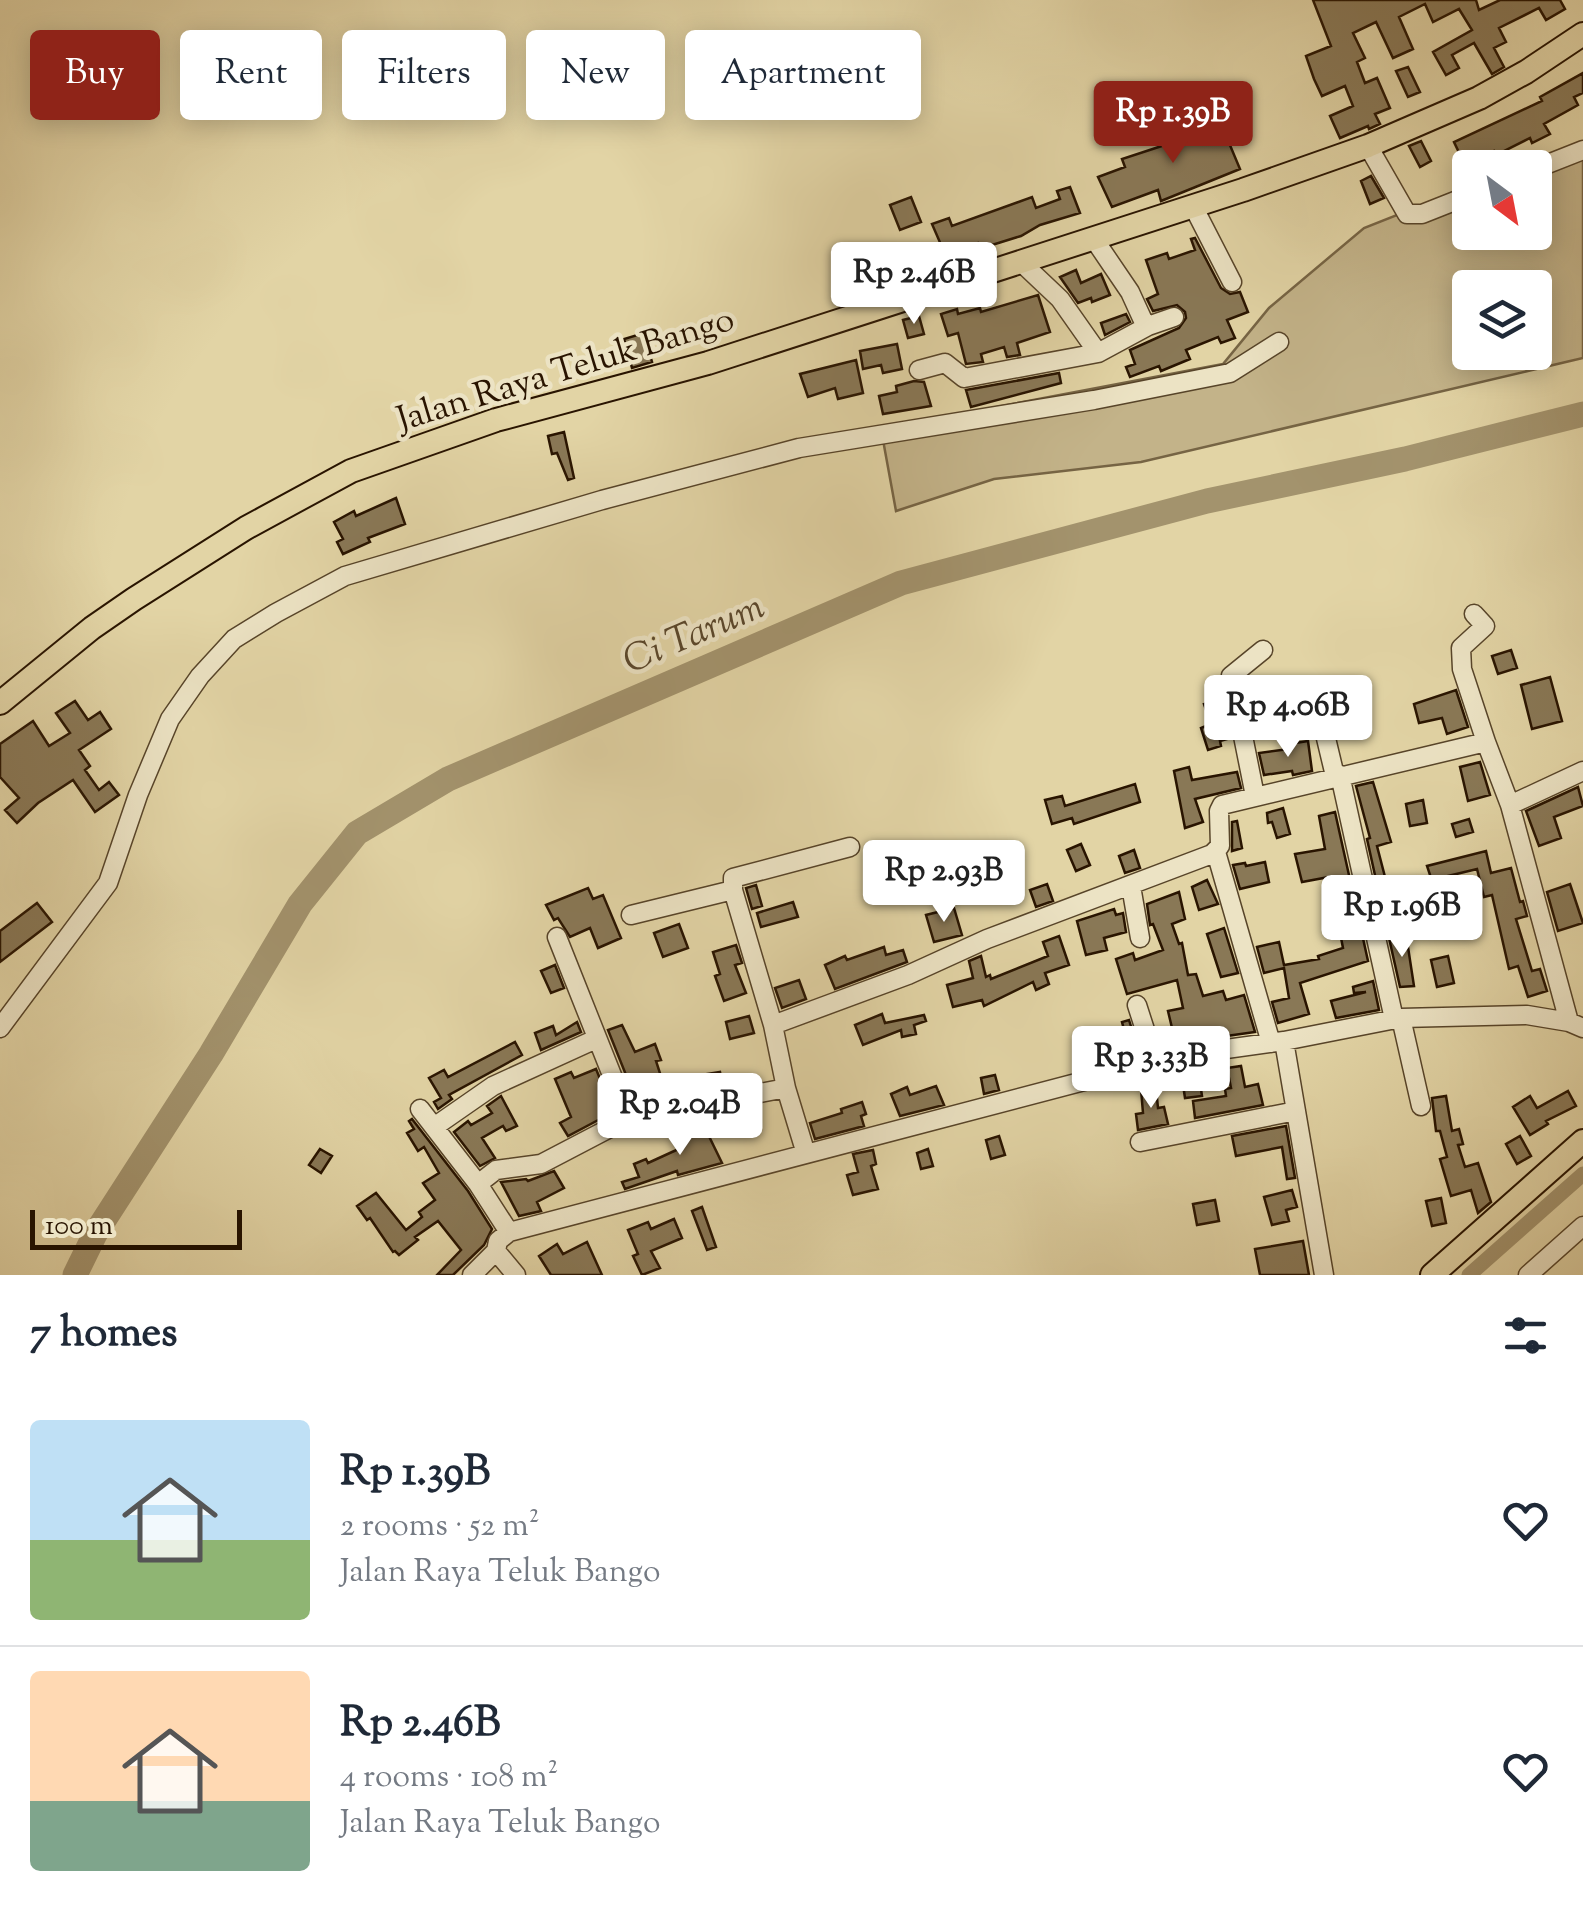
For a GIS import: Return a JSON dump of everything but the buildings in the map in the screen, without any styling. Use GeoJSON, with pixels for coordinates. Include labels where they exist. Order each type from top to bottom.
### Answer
{"type":"FeatureCollection","features":[{"type":"Feature","properties":{"kind":"main road","name":"Jalan Raya Teluk Bango"},"geometry":{"type":"LineString","coordinates":[[0,703],[134,599],[246,528],[351,470],[496,420],[708,363],[1022,263],[1368,146],[1480,98],[1583,34]]}},
{"type":"Feature","properties":{"kind":"main road"},"geometry":{"type":"LineString","coordinates":[[1432,1275],[1583,1142]]}},
{"type":"Feature","properties":{"kind":"street"},"geometry":{"type":"LineString","coordinates":[[1368,146],[1407,214],[1422,214],[1452,202]]}},
{"type":"Feature","properties":{"kind":"street"},"geometry":{"type":"LineString","coordinates":[[1552,162],[1583,150]]}},
{"type":"Feature","properties":{"kind":"street"},"geometry":{"type":"LineString","coordinates":[[1193,206],[1232,282]]}},
{"type":"Feature","properties":{"kind":"street"},"geometry":{"type":"LineString","coordinates":[[1094,239],[1130,292],[1146,327]]}},
{"type":"Feature","properties":{"kind":"street"},"geometry":{"type":"LineString","coordinates":[[1022,263],[1060,299],[1098,353]]}},
{"type":"Feature","properties":{"kind":"street"},"geometry":{"type":"LineString","coordinates":[[919,370],[945,364],[964,378],[1098,353],[1174,317]]}},
{"type":"Feature","properties":{"kind":"street"},"geometry":{"type":"LineString","coordinates":[[0,1028],[108,883],[138,795],[170,719],[200,676],[234,639],[276,613],[345,576],[602,500],[798,448],[1094,400],[1230,372],[1279,342]]}},
{"type":"Feature","properties":{"kind":"street"},"geometry":{"type":"LineString","coordinates":[[472,1275],[509,1232],[1155,1061],[1398,1018],[1510,1014],[1576,1025],[1510,805],[1462,669],[1460,653],[1464,643],[1484,627],[1474,614]]}},
{"type":"Feature","properties":{"kind":"street"},"geometry":{"type":"LineString","coordinates":[[1255,796],[1231,676],[1262,650]]}},
{"type":"Feature","properties":{"kind":"street"},"geometry":{"type":"LineString","coordinates":[[1240,726],[1320,713],[1421,1106]]}},
{"type":"Feature","properties":{"kind":"street"},"geometry":{"type":"LineString","coordinates":[[773,1025],[875,988],[987,938],[1216,852],[1220,844],[1220,807],[1486,742]]}},
{"type":"Feature","properties":{"kind":"street"},"geometry":{"type":"LineString","coordinates":[[1510,805],[1583,772]]}},
{"type":"Feature","properties":{"kind":"street"},"geometry":{"type":"LineString","coordinates":[[806,1154],[732,880],[737,875],[850,848]]}},
{"type":"Feature","properties":{"kind":"street"},"geometry":{"type":"LineString","coordinates":[[1216,852],[1296,1110],[1324,1275]]}},
{"type":"Feature","properties":{"kind":"street"},"geometry":{"type":"LineString","coordinates":[[1131,886],[1140,938]]}},
{"type":"Feature","properties":{"kind":"street"},"geometry":{"type":"LineString","coordinates":[[631,915],[734,890]]}},
{"type":"Feature","properties":{"kind":"street"},"geometry":{"type":"LineString","coordinates":[[556,937],[629,1118]]}},
{"type":"Feature","properties":{"kind":"street"},"geometry":{"type":"LineString","coordinates":[[1136,1005],[1155,1061]]}},
{"type":"Feature","properties":{"kind":"street"},"geometry":{"type":"LineString","coordinates":[[434,1127],[493,1086],[596,1038]]}},
{"type":"Feature","properties":{"kind":"street"},"geometry":{"type":"LineString","coordinates":[[478,1184],[496,1170],[541,1164],[629,1118],[786,1088]]}},
{"type":"Feature","properties":{"kind":"street"},"geometry":{"type":"LineString","coordinates":[[420,1109],[478,1184],[509,1232]]}},
{"type":"Feature","properties":{"kind":"street"},"geometry":{"type":"LineString","coordinates":[[1140,1142],[1296,1110]]}},
{"type":"Feature","properties":{"kind":"street"},"geometry":{"type":"LineString","coordinates":[[1528,1275],[1583,1226]]}},
{"type":"Feature","properties":{"kind":"street"},"geometry":{"type":"LineString","coordinates":[[496,1251],[516,1275]]}},
{"type":"Feature","properties":{"kind":"shaded area"},"geometry":{"type":"Polygon","coordinates":[[[1583,142],[1583,358],[1552,365],[1552,270],[1452,270],[1452,370],[1532,370],[1141,462],[994,479],[896,511],[881,429],[1223,364],[1269,308],[1364,228],[1452,193],[1452,250],[1552,250],[1552,154],[1583,142]]]}},
{"type":"Feature","properties":{"kind":"waterway","name":"Ci Tarum"},"geometry":{"type":"LineString","coordinates":[[75,1275],[95,1234],[211,1054],[300,904],[357,833],[448,779],[901,583],[1207,501],[1405,459],[1583,414]]}},
{"type":"Feature","properties":{"kind":"waterway"},"geometry":{"type":"LineString","coordinates":[[1469,1275],[1583,1174]]}}]}
